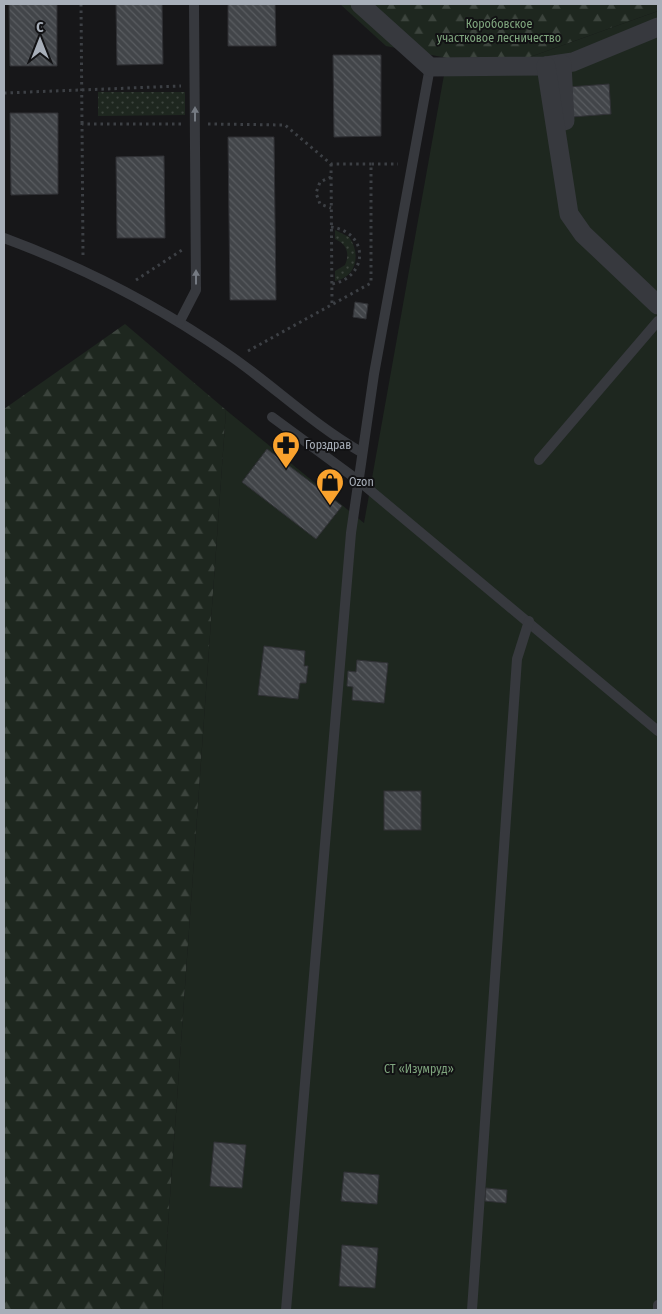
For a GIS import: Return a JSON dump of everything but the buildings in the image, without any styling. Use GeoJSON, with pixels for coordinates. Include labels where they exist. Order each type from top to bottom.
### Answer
{"type":"FeatureCollection","features":[{"type":"Feature","properties":{"kind":"street"},"geometry":{"type":"LineString","coordinates":[[360,4],[430,67],[554,65],[573,62],[658,27]]}},
{"type":"Feature","properties":{"kind":"street"},"geometry":{"type":"LineString","coordinates":[[554,65],[569,214],[583,234],[658,305]]}},
{"type":"Feature","properties":{"kind":"lane"},"geometry":{"type":"LineString","coordinates":[[180,321],[195,295],[194,4]]}},
{"type":"Feature","properties":{"kind":"lane"},"geometry":{"type":"LineString","coordinates":[[286,1310],[350,533],[359,481],[361,452],[430,67]]}},
{"type":"Feature","properties":{"kind":"lane"},"geometry":{"type":"LineString","coordinates":[[4,238],[78,268],[180,321],[235,359],[330,434],[361,452]]}},
{"type":"Feature","properties":{"kind":"lane"},"geometry":{"type":"LineString","coordinates":[[539,460],[658,321]]}},
{"type":"Feature","properties":{"kind":"lane"},"geometry":{"type":"LineString","coordinates":[[272,417],[359,481],[529,621],[658,731]]}},
{"type":"Feature","properties":{"kind":"lane"},"geometry":{"type":"LineString","coordinates":[[472,1310],[517,659],[529,621]]}},
{"type":"Feature","properties":{"kind":"lane"},"geometry":{"type":"LineString","coordinates":[[658,1305],[658,1310]]}},
{"type":"Feature","properties":{"kind":"path"},"geometry":{"type":"LineString","coordinates":[[81,4],[82,124]]}},
{"type":"Feature","properties":{"kind":"path"},"geometry":{"type":"LineString","coordinates":[[4,93],[195,86]]}},
{"type":"Feature","properties":{"kind":"path"},"geometry":{"type":"LineString","coordinates":[[331,164],[332,304]]}},
{"type":"Feature","properties":{"kind":"path"},"geometry":{"type":"LineString","coordinates":[[235,359],[371,283],[371,164],[412,164]]}},
{"type":"Feature","properties":{"kind":"path"},"geometry":{"type":"LineString","coordinates":[[331,177],[320,182],[316,193],[320,204],[331,208]]}},
{"type":"Feature","properties":{"kind":"path"},"geometry":{"type":"LineString","coordinates":[[331,227],[346,231],[352,235],[359,248],[360,256],[354,272],[340,283],[332,284]]}},
{"type":"Feature","properties":{"kind":"path"},"geometry":{"type":"LineString","coordinates":[[136,280],[196,242]]}},
{"type":"Feature","properties":{"kind":"green space","name":"Коробовское участковое лесничество"},"geometry":{"type":"Polygon","coordinates":[[[340,4],[658,4],[658,11],[530,57],[447,58],[386,46],[340,4]]]}},
{"type":"Feature","properties":{"kind":"green space","name":"СТ «Изумруд»"},"geometry":{"type":"Polygon","coordinates":[[[658,11],[658,1310],[162,1310],[226,410],[364,523],[447,58],[530,57],[658,11]]]}},
{"type":"Feature","properties":{"kind":"green space"},"geometry":{"type":"Polygon","coordinates":[[[98,92],[185,92],[185,115],[98,116],[98,92]]]}},
{"type":"Feature","properties":{"kind":"green space"},"geometry":{"type":"Polygon","coordinates":[[[335,230],[349,237],[353,243],[356,257],[355,264],[348,275],[335,281],[335,271],[345,265],[347,253],[345,247],[335,239],[335,230]]]}},
{"type":"Feature","properties":{"kind":"green space"},"geometry":{"type":"Polygon","coordinates":[[[125,324],[226,410],[162,1310],[4,1310],[4,409],[125,324]]]}},
{"type":"Feature","properties":{"kind":"place","name":"Горздрав"},"geometry":{"type":"Point","coordinates":[286,469]}},
{"type":"Feature","properties":{"kind":"place","name":"Ozon"},"geometry":{"type":"Point","coordinates":[330,506]}}]}
